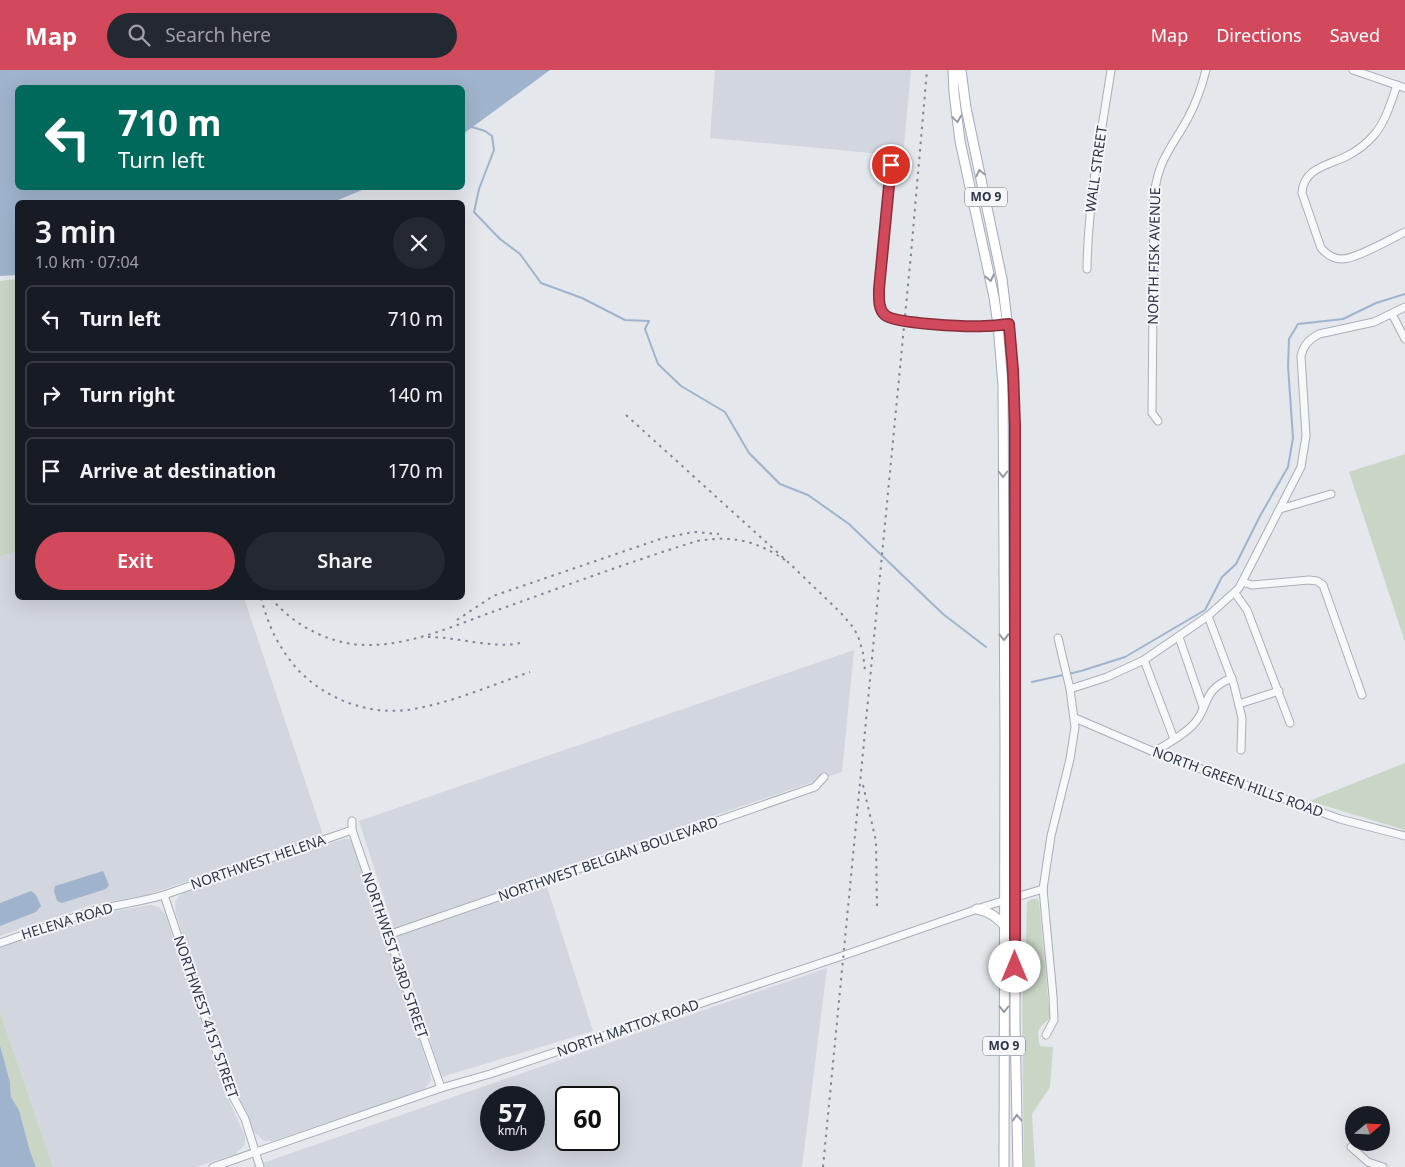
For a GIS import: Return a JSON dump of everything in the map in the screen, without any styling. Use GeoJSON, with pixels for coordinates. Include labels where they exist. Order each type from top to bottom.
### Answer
{"type":"FeatureCollection","features":[{"type":"Feature","properties":{"kind":"main road","name":"MO 9"},"geometry":{"type":"LineString","coordinates":[[953,70],[960,141],[989,271],[998,325],[1004,421],[1004,1167]]}},
{"type":"Feature","properties":{"kind":"main road","name":"MO 9"},"geometry":{"type":"LineString","coordinates":[[961,70],[968,116],[995,243],[1009,324],[1014,401],[1016,593],[1015,1024],[1018,1167]]}},
{"type":"Feature","properties":{"kind":"main road"},"geometry":{"type":"LineString","coordinates":[[1003,593],[1016,593]]}},
{"type":"Feature","properties":{"kind":"main road"},"geometry":{"type":"LineString","coordinates":[[977,909],[985,910],[998,918],[1004,925]]}},
{"type":"Feature","properties":{"kind":"street","name":"WALL STREET"},"geometry":{"type":"LineString","coordinates":[[1087,269],[1094,174],[1111,70]]}},
{"type":"Feature","properties":{"kind":"street","name":"NORTH FISK AVENUE"},"geometry":{"type":"LineString","coordinates":[[1158,421],[1152,413],[1154,195],[1156,180],[1163,158],[1195,105],[1206,70]]}},
{"type":"Feature","properties":{"kind":"street"},"geometry":{"type":"LineString","coordinates":[[1353,70],[1405,88]]}},
{"type":"Feature","properties":{"kind":"street"},"geometry":{"type":"LineString","coordinates":[[1397,85],[1384,122],[1374,135],[1357,151],[1314,170],[1305,180],[1302,193],[1321,248],[1333,258],[1347,259],[1405,232]]}},
{"type":"Feature","properties":{"kind":"street"},"geometry":{"type":"LineString","coordinates":[[892,155],[879,289],[879,300],[884,315],[904,322],[985,326],[1009,324]]}},
{"type":"Feature","properties":{"kind":"street"},"geometry":{"type":"LineString","coordinates":[[1069,685],[1107,677],[1144,660],[1208,616],[1235,593],[1301,466],[1306,436],[1301,356],[1306,344],[1311,338],[1319,334],[1360,326],[1405,307]]}},
{"type":"Feature","properties":{"kind":"street"},"geometry":{"type":"LineString","coordinates":[[1392,314],[1405,339]]}},
{"type":"Feature","properties":{"kind":"street"},"geometry":{"type":"LineString","coordinates":[[1280,509],[1331,494]]}},
{"type":"Feature","properties":{"kind":"street"},"geometry":{"type":"LineString","coordinates":[[1242,582],[1252,585],[1310,580],[1324,585],[1362,695]]}},
{"type":"Feature","properties":{"kind":"street"},"geometry":{"type":"LineString","coordinates":[[1235,593],[1247,610],[1290,724]]}},
{"type":"Feature","properties":{"kind":"street"},"geometry":{"type":"LineString","coordinates":[[1208,616],[1232,678],[1239,704],[1242,718],[1241,750]]}},
{"type":"Feature","properties":{"kind":"street"},"geometry":{"type":"LineString","coordinates":[[1179,637],[1203,707]]}},
{"type":"Feature","properties":{"kind":"street"},"geometry":{"type":"LineString","coordinates":[[1046,1035],[1054,1020],[1043,889],[1051,836],[1073,747],[1075,728],[1069,685],[1058,638]]}},
{"type":"Feature","properties":{"kind":"street"},"geometry":{"type":"LineString","coordinates":[[1144,660],[1174,739]]}},
{"type":"Feature","properties":{"kind":"street"},"geometry":{"type":"LineString","coordinates":[[1154,752],[1194,724],[1210,692],[1222,682],[1232,678]]}},
{"type":"Feature","properties":{"kind":"street"},"geometry":{"type":"LineString","coordinates":[[1239,704],[1279,691]]}},
{"type":"Feature","properties":{"kind":"street","name":"NORTH GREEN HILLS ROAD"},"geometry":{"type":"LineString","coordinates":[[1075,718],[1154,752],[1340,819],[1405,836]]}},
{"type":"Feature","properties":{"kind":"street","name":"NORTHWEST BELGIAN BOULEVARD"},"geometry":{"type":"LineString","coordinates":[[388,935],[815,787],[824,776]]}},
{"type":"Feature","properties":{"kind":"street","name":"NORTHWEST 43RD STREET"},"geometry":{"type":"LineString","coordinates":[[352,820],[352,830],[441,1088]]}},
{"type":"Feature","properties":{"kind":"street","name":"NORTHWEST HELENA"},"geometry":{"type":"LineString","coordinates":[[164,895],[352,830]]}},
{"type":"Feature","properties":{"kind":"street","name":"NORTH MATTOX ROAD"},"geometry":{"type":"LineString","coordinates":[[212,1167],[441,1088],[490,1074],[843,956],[977,909],[1043,889]]}},
{"type":"Feature","properties":{"kind":"street","name":"HELENA ROAD"},"geometry":{"type":"LineString","coordinates":[[0,943],[92,911],[141,902],[164,895]]}},
{"type":"Feature","properties":{"kind":"street","name":"NORTHWEST 41ST STREET"},"geometry":{"type":"LineString","coordinates":[[164,895],[229,1088],[245,1119],[260,1167]]}},
{"type":"Feature","properties":{"kind":"street"},"geometry":{"type":"LineString","coordinates":[[1354,1151],[1368,1162],[1383,1167]]}},
{"type":"Feature","properties":{"kind":"shaded area"},"geometry":{"type":"Polygon","coordinates":[[[715,70],[911,70],[903,156],[710,138],[715,70]]]}},
{"type":"Feature","properties":{"kind":"shaded area"},"geometry":{"type":"Polygon","coordinates":[[[15,552],[15,600],[245,600],[323,835],[147,895],[91,905],[0,936],[0,557],[15,552]]]}},
{"type":"Feature","properties":{"kind":"shaded area"},"geometry":{"type":"Polygon","coordinates":[[[854,650],[842,772],[540,875],[547,887],[593,1031],[442,1077],[359,821],[854,650]]]}},
{"type":"Feature","properties":{"kind":"shaded area"},"geometry":{"type":"Polygon","coordinates":[[[343,839],[349,839],[355,846],[430,1072],[431,1080],[425,1088],[418,1092],[272,1141],[264,1141],[254,1132],[233,1085],[176,914],[175,901],[184,893],[343,839]]]}},
{"type":"Feature","properties":{"kind":"shaded area"},"geometry":{"type":"Polygon","coordinates":[[[150,905],[159,907],[165,914],[225,1092],[245,1136],[245,1145],[235,1154],[196,1167],[53,1167],[0,1012],[0,947],[99,914],[150,905]]]}},
{"type":"Feature","properties":{"kind":"shaded area"},"geometry":{"type":"Polygon","coordinates":[[[827,968],[802,1167],[251,1167],[480,1088],[480,1151],[545,1151],[545,1086],[485,1086],[827,968]]]}},
{"type":"Feature","properties":{"kind":"green space"},"geometry":{"type":"Polygon","coordinates":[[[15,279],[15,552],[0,557],[0,281],[15,279]]]}},
{"type":"Feature","properties":{"kind":"green space"},"geometry":{"type":"Polygon","coordinates":[[[1405,454],[1405,642],[1349,472],[1405,454]]]}},
{"type":"Feature","properties":{"kind":"green space"},"geometry":{"type":"Polygon","coordinates":[[[1405,763],[1405,830],[1309,801],[1405,763]]]}},
{"type":"Feature","properties":{"kind":"green space"},"geometry":{"type":"Polygon","coordinates":[[[1037,899],[1039,902],[1050,1018],[1038,1033],[1040,1046],[1053,1047],[1050,1087],[1032,1114],[1035,1167],[1024,1167],[1022,1002],[1025,975],[1027,902],[1037,899]]]}},
{"type":"Feature","properties":{"kind":"green space"},"geometry":{"type":"Polygon","coordinates":[[[0,1012],[53,1167],[36,1167],[19,1110],[11,1097],[10,1082],[0,1045],[0,1012]]]}},
{"type":"Feature","properties":{"kind":"water"},"geometry":{"type":"Polygon","coordinates":[[[0,70],[550,70],[465,133],[465,85],[15,85],[15,190],[362,190],[338,200],[15,200],[15,275],[0,276],[0,70]]]}},
{"type":"Feature","properties":{"kind":"water"},"geometry":{"type":"Polygon","coordinates":[[[103,871],[109,885],[106,889],[62,903],[57,901],[54,891],[55,886],[103,871]]]}},
{"type":"Feature","properties":{"kind":"water"},"geometry":{"type":"Polygon","coordinates":[[[31,891],[36,895],[41,906],[36,912],[0,926],[0,903],[31,891]]]}},
{"type":"Feature","properties":{"kind":"water"},"geometry":{"type":"Polygon","coordinates":[[[0,1045],[10,1082],[11,1097],[19,1110],[36,1167],[0,1167],[0,1045]]]}},
{"type":"Feature","properties":{"kind":"waterway"},"geometry":{"type":"LineString","coordinates":[[472,127],[485,131],[492,136],[494,150],[479,189],[474,212],[500,239],[520,254],[541,283],[582,298],[625,320],[649,321],[645,329],[658,364],[681,386],[725,412],[749,453],[780,484],[808,495],[849,524],[943,614],[986,647]]}},
{"type":"Feature","properties":{"kind":"waterway"},"geometry":{"type":"LineString","coordinates":[[1032,682],[1081,671],[1125,657],[1205,610],[1222,577],[1236,564],[1260,516],[1288,467],[1293,438],[1288,366],[1289,339],[1298,324],[1343,319],[1376,303],[1405,294]]}},
{"type":"Feature","properties":{"kind":"railway"},"geometry":{"type":"LineString","coordinates":[[823,1167],[927,70]]}},
{"type":"Feature","properties":{"kind":"railway"},"geometry":{"type":"LineString","coordinates":[[626,415],[788,562],[840,612],[858,636],[863,653],[865,671]]}},
{"type":"Feature","properties":{"kind":"railway"},"geometry":{"type":"LineString","coordinates":[[457,620],[493,596],[663,538],[694,532],[719,534]]}},
{"type":"Feature","properties":{"kind":"railway"},"geometry":{"type":"LineString","coordinates":[[273,600],[302,625],[327,638],[353,644],[383,644],[432,634],[646,557],[697,541],[711,539],[745,541],[766,549],[788,562]]}},
{"type":"Feature","properties":{"kind":"railway"},"geometry":{"type":"LineString","coordinates":[[262,600],[276,638],[294,665],[307,679],[322,690],[357,706],[376,710],[414,709],[458,698],[530,672]]}},
{"type":"Feature","properties":{"kind":"railway"},"geometry":{"type":"LineString","coordinates":[[428,637],[499,645],[520,643]]}},
{"type":"Feature","properties":{"kind":"railway"},"geometry":{"type":"LineString","coordinates":[[863,785],[876,841],[877,907]]}},
{"type":"Feature","properties":{"kind":"route"},"geometry":{"type":"LineString","coordinates":[[891,165],[879,289],[880,308],[884,315],[904,322],[985,326],[1009,324],[1015,426],[1015,967]]}}]}
